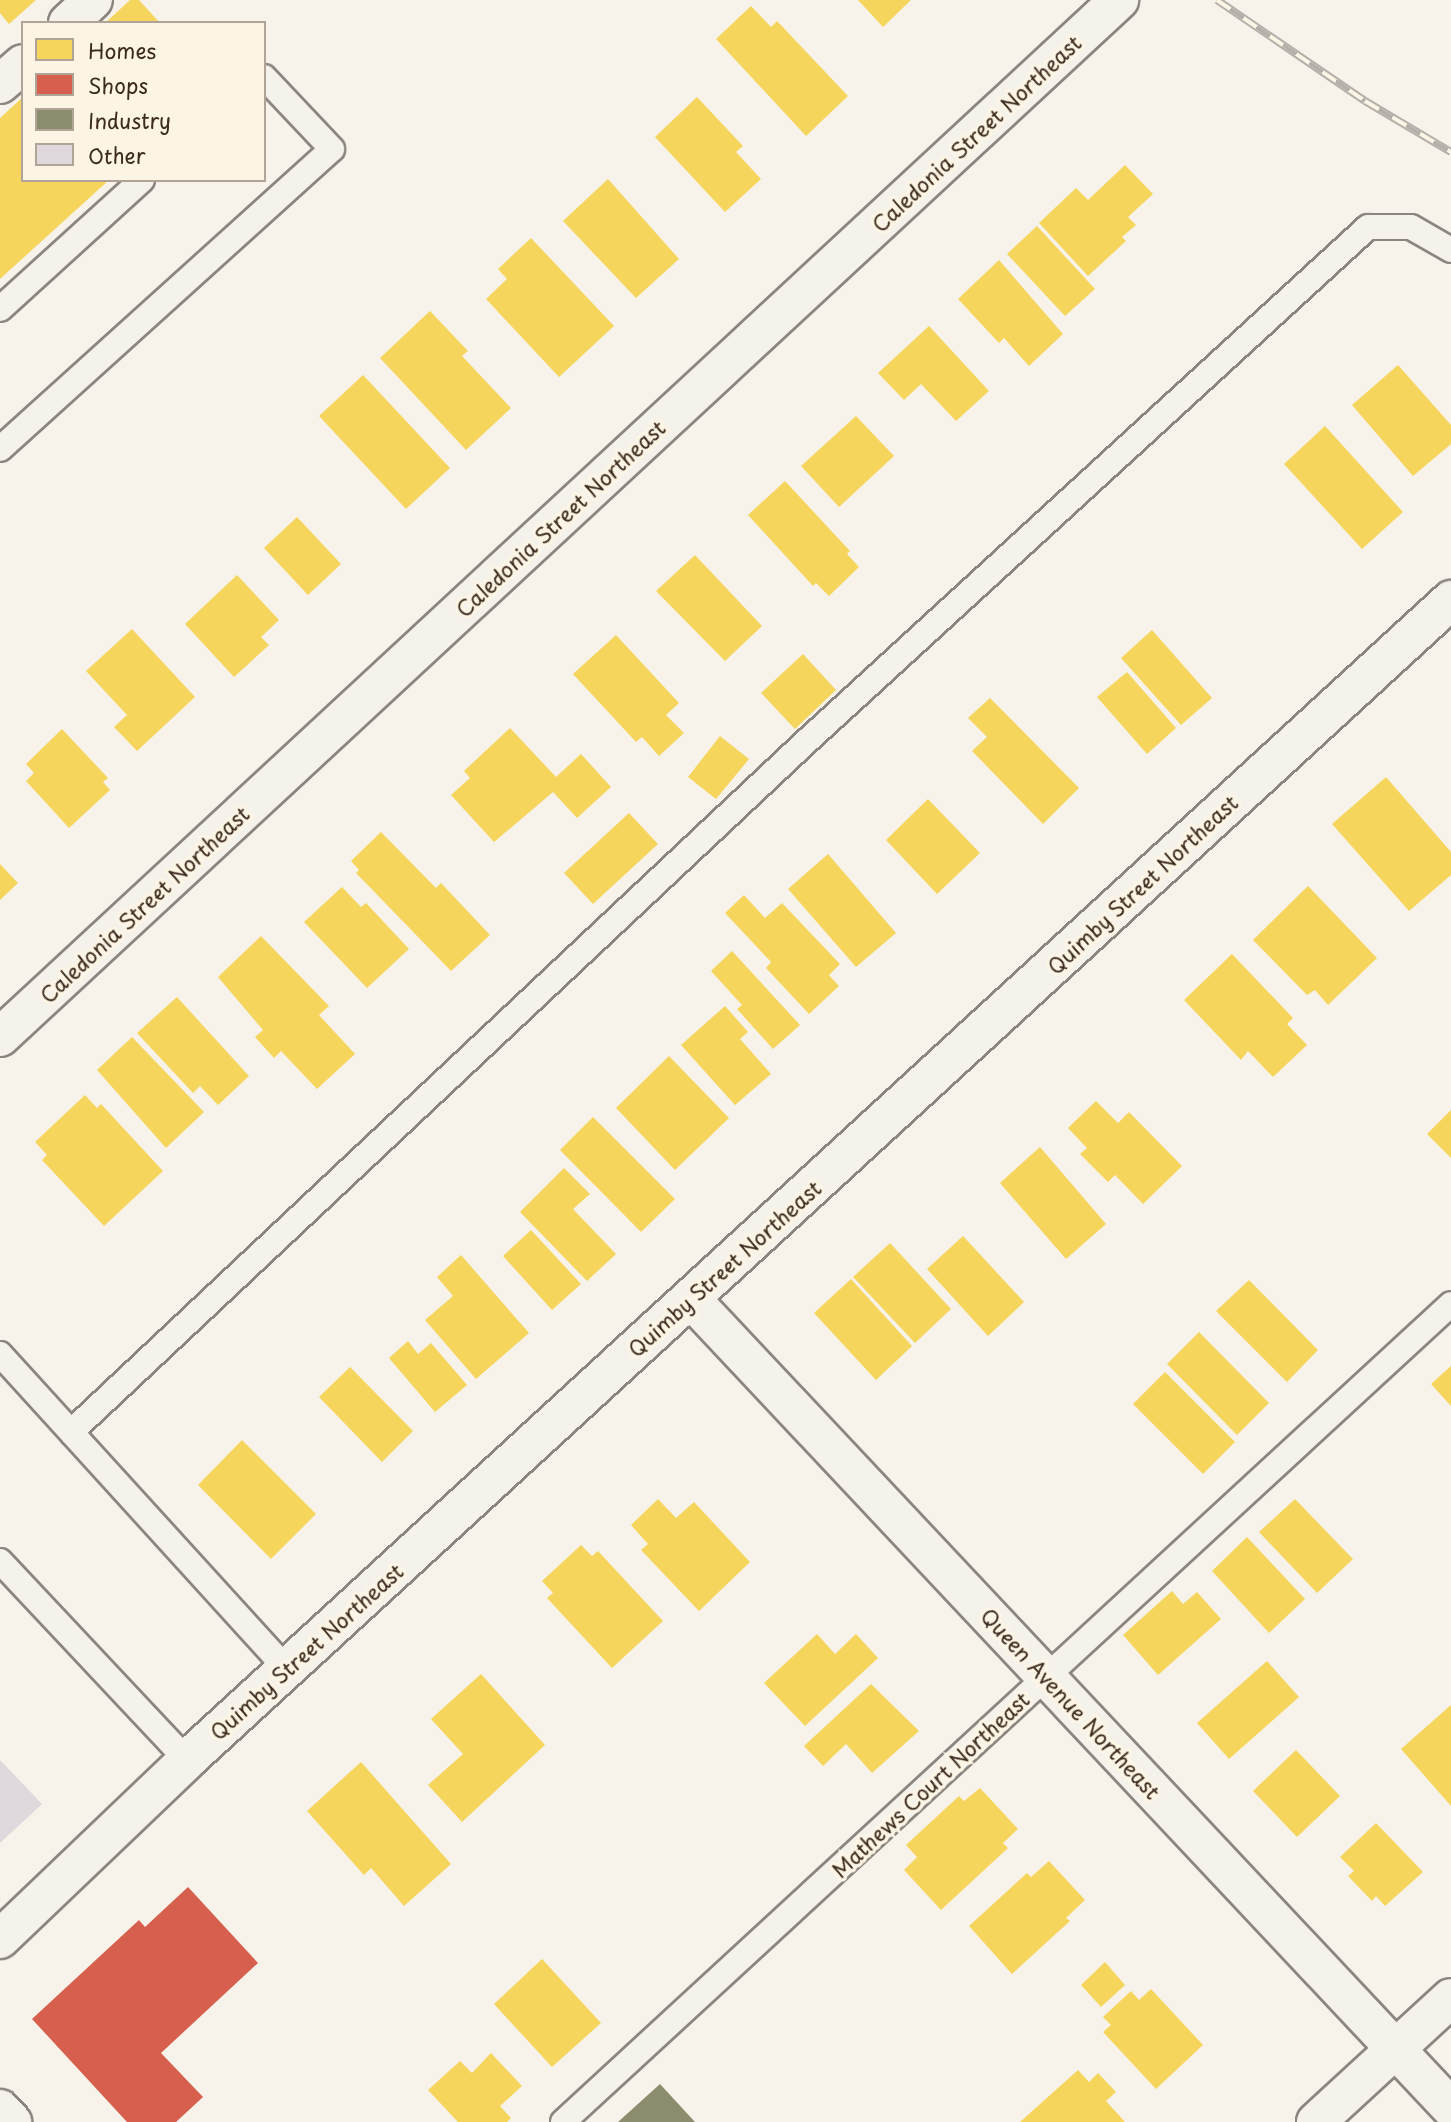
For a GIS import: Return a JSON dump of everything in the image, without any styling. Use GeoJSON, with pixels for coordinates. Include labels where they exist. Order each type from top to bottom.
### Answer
{"type":"FeatureCollection","features":[{"type":"Feature","properties":{"kind":"street"},"geometry":{"type":"LineString","coordinates":[[70,21],[93,0]]}},
{"type":"Feature","properties":{"kind":"street","name":"Caledonia Street Northeast"},"geometry":{"type":"LineString","coordinates":[[0,1037],[1119,0]]}},
{"type":"Feature","properties":{"kind":"street"},"geometry":{"type":"LineString","coordinates":[[0,85],[21,66]]}},
{"type":"Feature","properties":{"kind":"street","name":"Quimby Street Northeast"},"geometry":{"type":"LineString","coordinates":[[0,1939],[286,1668],[1451,600]]}},
{"type":"Feature","properties":{"kind":"street","name":"Queen Avenue Northeast"},"geometry":{"type":"LineString","coordinates":[[691,1299],[1451,2108]]}},
{"type":"Feature","properties":{"kind":"street"},"geometry":{"type":"LineString","coordinates":[[1316,2122],[1451,1998]]}},
{"type":"Feature","properties":{"kind":"street"},"geometry":{"type":"LineString","coordinates":[[0,2109],[12,2122]]}},
{"type":"Feature","properties":{"kind":"lane"},"geometry":{"type":"LineString","coordinates":[[0,449],[332,149],[266,79]]}},
{"type":"Feature","properties":{"kind":"lane"},"geometry":{"type":"LineString","coordinates":[[0,309],[140,182]]}},
{"type":"Feature","properties":{"kind":"lane"},"geometry":{"type":"LineString","coordinates":[[71,1432],[808,740],[1368,227],[1410,227],[1451,250]]}},
{"type":"Feature","properties":{"kind":"lane","name":"Mathews Court Northeast"},"geometry":{"type":"LineString","coordinates":[[563,2122],[1451,1304]]}},
{"type":"Feature","properties":{"kind":"lane"},"geometry":{"type":"LineString","coordinates":[[0,1354],[286,1668]]}},
{"type":"Feature","properties":{"kind":"lane"},"geometry":{"type":"LineString","coordinates":[[0,1561],[187,1760]]}},
{"type":"Feature","properties":{"kind":"building: Homes"},"geometry":{"type":"Polygon","coordinates":[[[0,0],[36,0],[9,24],[0,13],[0,0]]]}},
{"type":"Feature","properties":{"kind":"building: Homes"},"geometry":{"type":"Polygon","coordinates":[[[130,0],[139,0],[158,21],[107,21],[130,0]]]}},
{"type":"Feature","properties":{"kind":"building: Homes"},"geometry":{"type":"Polygon","coordinates":[[[858,0],[911,0],[883,27],[858,0]]]}},
{"type":"Feature","properties":{"kind":"building: Homes"},"geometry":{"type":"Polygon","coordinates":[[[751,6],[771,27],[777,21],[848,96],[806,136],[716,39],[751,6]]]}},
{"type":"Feature","properties":{"kind":"building: Homes"},"geometry":{"type":"Polygon","coordinates":[[[697,97],[743,146],[736,152],[761,179],[725,212],[655,137],[697,97]]]}},
{"type":"Feature","properties":{"kind":"building: Homes"},"geometry":{"type":"Polygon","coordinates":[[[21,99],[21,182],[107,182],[0,279],[0,118],[21,99]]]}},
{"type":"Feature","properties":{"kind":"building: Homes"},"geometry":{"type":"Polygon","coordinates":[[[1125,165],[1153,194],[1128,217],[1136,225],[1122,237],[1126,241],[1088,276],[1039,223],[1076,188],[1088,200],[1125,165]]]}},
{"type":"Feature","properties":{"kind":"building: Homes"},"geometry":{"type":"Polygon","coordinates":[[[608,179],[679,259],[636,298],[563,221],[608,179]]]}},
{"type":"Feature","properties":{"kind":"building: Homes"},"geometry":{"type":"Polygon","coordinates":[[[1037,226],[1095,289],[1065,316],[1007,254],[1037,226]]]}},
{"type":"Feature","properties":{"kind":"building: Homes"},"geometry":{"type":"Polygon","coordinates":[[[531,238],[614,326],[559,377],[486,299],[507,279],[498,269],[531,238]]]}},
{"type":"Feature","properties":{"kind":"building: Homes"},"geometry":{"type":"Polygon","coordinates":[[[999,260],[1063,334],[1029,366],[1004,338],[999,343],[958,299],[999,260]]]}},
{"type":"Feature","properties":{"kind":"building: Homes"},"geometry":{"type":"Polygon","coordinates":[[[430,311],[468,351],[462,356],[511,408],[466,450],[380,358],[430,311]]]}},
{"type":"Feature","properties":{"kind":"building: Homes"},"geometry":{"type":"Polygon","coordinates":[[[929,326],[989,391],[956,421],[921,384],[904,400],[878,373],[929,326]]]}},
{"type":"Feature","properties":{"kind":"building: Homes"},"geometry":{"type":"Polygon","coordinates":[[[1398,365],[1451,425],[1451,444],[1413,476],[1352,405],[1398,365]]]}},
{"type":"Feature","properties":{"kind":"building: Homes"},"geometry":{"type":"Polygon","coordinates":[[[363,375],[450,468],[406,509],[319,416],[363,375]]]}},
{"type":"Feature","properties":{"kind":"building: Homes"},"geometry":{"type":"Polygon","coordinates":[[[856,416],[894,456],[839,507],[801,466],[856,416]]]}},
{"type":"Feature","properties":{"kind":"building: Homes"},"geometry":{"type":"Polygon","coordinates":[[[1325,426],[1403,512],[1362,549],[1284,464],[1325,426]]]}},
{"type":"Feature","properties":{"kind":"building: Homes"},"geometry":{"type":"Polygon","coordinates":[[[785,481],[850,551],[847,554],[859,567],[829,596],[816,583],[813,586],[748,515],[785,481]]]}},
{"type":"Feature","properties":{"kind":"building: Homes"},"geometry":{"type":"Polygon","coordinates":[[[297,517],[341,564],[308,595],[264,548],[297,517]]]}},
{"type":"Feature","properties":{"kind":"building: Homes"},"geometry":{"type":"Polygon","coordinates":[[[695,555],[762,626],[725,661],[656,591],[695,555]]]}},
{"type":"Feature","properties":{"kind":"building: Homes"},"geometry":{"type":"Polygon","coordinates":[[[237,575],[279,620],[261,637],[269,645],[234,677],[185,624],[237,575]]]}},
{"type":"Feature","properties":{"kind":"building: Homes"},"geometry":{"type":"Polygon","coordinates":[[[132,629],[195,697],[137,751],[114,727],[127,715],[86,671],[132,629]]]}},
{"type":"Feature","properties":{"kind":"building: Homes"},"geometry":{"type":"Polygon","coordinates":[[[1152,630],[1212,698],[1181,725],[1121,658],[1152,630]]]}},
{"type":"Feature","properties":{"kind":"building: Homes"},"geometry":{"type":"Polygon","coordinates":[[[616,635],[679,703],[666,715],[684,733],[659,756],[642,737],[636,742],[573,674],[616,635]]]}},
{"type":"Feature","properties":{"kind":"building: Homes"},"geometry":{"type":"Polygon","coordinates":[[[803,654],[836,690],[795,729],[761,693],[803,654]]]}},
{"type":"Feature","properties":{"kind":"building: Homes"},"geometry":{"type":"Polygon","coordinates":[[[1127,672],[1176,728],[1147,754],[1097,697],[1127,672]]]}},
{"type":"Feature","properties":{"kind":"building: Homes"},"geometry":{"type":"Polygon","coordinates":[[[990,698],[1079,788],[1043,824],[972,751],[987,737],[968,718],[990,698]]]}},
{"type":"Feature","properties":{"kind":"building: Homes"},"geometry":{"type":"Polygon","coordinates":[[[510,728],[556,777],[581,754],[611,787],[577,818],[553,792],[494,842],[451,795],[470,778],[464,771],[510,728]]]}},
{"type":"Feature","properties":{"kind":"building: Homes"},"geometry":{"type":"Polygon","coordinates":[[[62,729],[108,778],[103,782],[110,790],[69,828],[26,781],[34,773],[26,764],[62,729]]]}},
{"type":"Feature","properties":{"kind":"building: Homes"},"geometry":{"type":"Polygon","coordinates":[[[720,736],[749,759],[716,799],[688,777],[720,736]]]}},
{"type":"Feature","properties":{"kind":"building: Homes"},"geometry":{"type":"Polygon","coordinates":[[[1386,777],[1451,852],[1451,875],[1409,911],[1332,824],[1386,777]]]}},
{"type":"Feature","properties":{"kind":"building: Homes"},"geometry":{"type":"Polygon","coordinates":[[[928,799],[980,853],[937,894],[886,840],[928,799]]]}},
{"type":"Feature","properties":{"kind":"building: Homes"},"geometry":{"type":"Polygon","coordinates":[[[629,813],[658,844],[593,904],[564,873],[629,813]]]}},
{"type":"Feature","properties":{"kind":"building: Homes"},"geometry":{"type":"Polygon","coordinates":[[[381,832],[436,888],[441,883],[490,935],[451,971],[356,873],[359,870],[351,861],[381,832]]]}},
{"type":"Feature","properties":{"kind":"building: Homes"},"geometry":{"type":"Polygon","coordinates":[[[828,854],[896,933],[856,967],[788,889],[828,854]]]}},
{"type":"Feature","properties":{"kind":"building: Homes"},"geometry":{"type":"Polygon","coordinates":[[[0,864],[18,883],[0,900],[0,864]]]}},
{"type":"Feature","properties":{"kind":"building: Homes"},"geometry":{"type":"Polygon","coordinates":[[[1308,886],[1377,958],[1328,1005],[1315,990],[1307,995],[1253,940],[1308,886]]]}},
{"type":"Feature","properties":{"kind":"building: Homes"},"geometry":{"type":"Polygon","coordinates":[[[342,887],[361,907],[366,903],[409,949],[367,988],[304,922],[342,887]]]}},
{"type":"Feature","properties":{"kind":"building: Homes"},"geometry":{"type":"Polygon","coordinates":[[[744,895],[765,918],[782,903],[840,964],[829,975],[839,986],[809,1014],[766,968],[771,962],[725,913],[744,895]]]}},
{"type":"Feature","properties":{"kind":"building: Homes"},"geometry":{"type":"Polygon","coordinates":[[[261,936],[329,1006],[319,1015],[355,1054],[317,1089],[281,1051],[274,1058],[255,1037],[263,1030],[218,977],[261,936]]]}},
{"type":"Feature","properties":{"kind":"building: Homes"},"geometry":{"type":"Polygon","coordinates":[[[732,951],[800,1025],[773,1049],[737,1009],[742,1005],[711,971],[732,951]]]}},
{"type":"Feature","properties":{"kind":"building: Homes"},"geometry":{"type":"Polygon","coordinates":[[[1232,954],[1293,1018],[1287,1024],[1307,1045],[1273,1077],[1248,1051],[1241,1060],[1184,1000],[1232,954]]]}},
{"type":"Feature","properties":{"kind":"building: Homes"},"geometry":{"type":"Polygon","coordinates":[[[177,997],[249,1076],[218,1105],[200,1086],[193,1093],[137,1033],[177,997]]]}},
{"type":"Feature","properties":{"kind":"building: Homes"},"geometry":{"type":"Polygon","coordinates":[[[725,1006],[748,1032],[740,1039],[771,1074],[735,1105],[681,1045],[725,1006]]]}},
{"type":"Feature","properties":{"kind":"building: Homes"},"geometry":{"type":"Polygon","coordinates":[[[132,1037],[204,1112],[166,1148],[97,1070],[132,1037]]]}},
{"type":"Feature","properties":{"kind":"building: Homes"},"geometry":{"type":"Polygon","coordinates":[[[669,1056],[729,1118],[675,1170],[616,1108],[669,1056]]]}},
{"type":"Feature","properties":{"kind":"building: Homes"},"geometry":{"type":"Polygon","coordinates":[[[85,1095],[97,1108],[101,1104],[163,1171],[104,1226],[42,1160],[47,1155],[35,1142],[85,1095]]]}},
{"type":"Feature","properties":{"kind":"building: Homes"},"geometry":{"type":"Polygon","coordinates":[[[1096,1101],[1118,1123],[1129,1112],[1182,1166],[1143,1204],[1115,1175],[1108,1182],[1080,1154],[1087,1148],[1068,1128],[1096,1101]]]}},
{"type":"Feature","properties":{"kind":"building: Homes"},"geometry":{"type":"Polygon","coordinates":[[[1451,1110],[1451,1158],[1427,1134],[1451,1110]]]}},
{"type":"Feature","properties":{"kind":"building: Homes"},"geometry":{"type":"Polygon","coordinates":[[[593,1117],[675,1199],[641,1232],[560,1150],[593,1117]]]}},
{"type":"Feature","properties":{"kind":"building: Homes"},"geometry":{"type":"Polygon","coordinates":[[[1040,1147],[1106,1224],[1066,1259],[1000,1183],[1040,1147]]]}},
{"type":"Feature","properties":{"kind":"building: Homes"},"geometry":{"type":"Polygon","coordinates":[[[564,1168],[590,1194],[573,1209],[616,1254],[587,1281],[520,1212],[564,1168]]]}},
{"type":"Feature","properties":{"kind":"building: Homes"},"geometry":{"type":"Polygon","coordinates":[[[531,1230],[581,1284],[552,1310],[503,1256],[531,1230]]]}},
{"type":"Feature","properties":{"kind":"building: Homes"},"geometry":{"type":"Polygon","coordinates":[[[963,1236],[1024,1302],[988,1336],[927,1269],[963,1236]]]}},
{"type":"Feature","properties":{"kind":"building: Homes"},"geometry":{"type":"Polygon","coordinates":[[[890,1243],[951,1309],[915,1343],[853,1277],[890,1243]]]}},
{"type":"Feature","properties":{"kind":"building: Homes"},"geometry":{"type":"Polygon","coordinates":[[[461,1255],[529,1333],[476,1379],[425,1320],[453,1296],[437,1277],[461,1255]]]}},
{"type":"Feature","properties":{"kind":"building: Homes"},"geometry":{"type":"Polygon","coordinates":[[[851,1279],[912,1346],[876,1380],[814,1313],[851,1279]]]}},
{"type":"Feature","properties":{"kind":"building: Homes"},"geometry":{"type":"Polygon","coordinates":[[[1249,1280],[1318,1350],[1287,1382],[1216,1311],[1249,1280]]]}},
{"type":"Feature","properties":{"kind":"building: Homes"},"geometry":{"type":"Polygon","coordinates":[[[1199,1332],[1269,1403],[1237,1435],[1167,1364],[1199,1332]]]}},
{"type":"Feature","properties":{"kind":"building: Homes"},"geometry":{"type":"Polygon","coordinates":[[[408,1341],[418,1354],[431,1343],[467,1385],[435,1412],[389,1358],[408,1341]]]}},
{"type":"Feature","properties":{"kind":"building: Homes"},"geometry":{"type":"Polygon","coordinates":[[[1451,1366],[1451,1406],[1431,1384],[1451,1366]]]}},
{"type":"Feature","properties":{"kind":"building: Homes"},"geometry":{"type":"Polygon","coordinates":[[[350,1367],[413,1431],[382,1462],[319,1397],[350,1367]]]}},
{"type":"Feature","properties":{"kind":"building: Homes"},"geometry":{"type":"Polygon","coordinates":[[[1165,1372],[1235,1442],[1203,1474],[1133,1404],[1165,1372]]]}},
{"type":"Feature","properties":{"kind":"building: Homes"},"geometry":{"type":"Polygon","coordinates":[[[242,1440],[316,1514],[271,1559],[198,1485],[242,1440]]]}},
{"type":"Feature","properties":{"kind":"building: Homes"},"geometry":{"type":"Polygon","coordinates":[[[658,1499],[676,1518],[694,1502],[750,1562],[699,1611],[641,1550],[648,1544],[631,1525],[658,1499]]]}},
{"type":"Feature","properties":{"kind":"building: Homes"},"geometry":{"type":"Polygon","coordinates":[[[1295,1499],[1353,1559],[1317,1593],[1259,1532],[1295,1499]]]}},
{"type":"Feature","properties":{"kind":"building: Homes"},"geometry":{"type":"Polygon","coordinates":[[[1247,1537],[1305,1599],[1269,1633],[1212,1571],[1247,1537]]]}},
{"type":"Feature","properties":{"kind":"building: Homes"},"geometry":{"type":"Polygon","coordinates":[[[581,1545],[592,1556],[598,1551],[663,1621],[612,1668],[547,1598],[553,1593],[542,1581],[581,1545]]]}},
{"type":"Feature","properties":{"kind":"building: Homes"},"geometry":{"type":"Polygon","coordinates":[[[1172,1591],[1183,1604],[1197,1592],[1221,1619],[1158,1675],[1123,1635],[1172,1591]]]}},
{"type":"Feature","properties":{"kind":"building: Homes"},"geometry":{"type":"Polygon","coordinates":[[[817,1634],[835,1654],[856,1634],[878,1658],[805,1726],[764,1683],[817,1634]]]}},
{"type":"Feature","properties":{"kind":"building: Homes"},"geometry":{"type":"Polygon","coordinates":[[[1267,1661],[1299,1697],[1229,1759],[1197,1723],[1267,1661]]]}},
{"type":"Feature","properties":{"kind":"building: Homes"},"geometry":{"type":"Polygon","coordinates":[[[481,1674],[545,1745],[462,1822],[428,1785],[463,1754],[431,1719],[481,1674]]]}},
{"type":"Feature","properties":{"kind":"building: Homes"},"geometry":{"type":"Polygon","coordinates":[[[871,1684],[919,1731],[872,1773],[846,1744],[823,1766],[804,1746],[871,1684]]]}},
{"type":"Feature","properties":{"kind":"building: Homes"},"geometry":{"type":"Polygon","coordinates":[[[1451,1705],[1451,1806],[1401,1749],[1451,1705]]]}},
{"type":"Feature","properties":{"kind":"building: Homes"},"geometry":{"type":"Polygon","coordinates":[[[1296,1750],[1340,1796],[1297,1837],[1253,1791],[1296,1750]]]}},
{"type":"Feature","properties":{"kind":"building: Homes"},"geometry":{"type":"Polygon","coordinates":[[[361,1762],[451,1864],[404,1906],[371,1868],[364,1875],[307,1811],[361,1762]]]}},
{"type":"Feature","properties":{"kind":"building: Homes"},"geometry":{"type":"Polygon","coordinates":[[[980,1788],[1018,1829],[1003,1843],[1008,1848],[941,1910],[904,1870],[917,1857],[906,1845],[959,1796],[964,1801],[980,1788]]]}},
{"type":"Feature","properties":{"kind":"building: Homes"},"geometry":{"type":"Polygon","coordinates":[[[1376,1823],[1423,1872],[1385,1906],[1376,1896],[1372,1901],[1348,1876],[1354,1871],[1340,1857],[1376,1823]]]}},
{"type":"Feature","properties":{"kind":"building: Homes"},"geometry":{"type":"Polygon","coordinates":[[[1049,1861],[1085,1900],[1066,1918],[1070,1921],[1012,1974],[969,1926],[1027,1873],[1031,1877],[1049,1861]]]}},
{"type":"Feature","properties":{"kind":"building: Homes"},"geometry":{"type":"Polygon","coordinates":[[[542,1959],[601,2023],[552,2067],[494,2004],[542,1959]]]}},
{"type":"Feature","properties":{"kind":"building: Homes"},"geometry":{"type":"Polygon","coordinates":[[[1105,1962],[1125,1985],[1101,2007],[1081,1985],[1105,1962]]]}},
{"type":"Feature","properties":{"kind":"building: Homes"},"geometry":{"type":"Polygon","coordinates":[[[1151,1989],[1203,2045],[1156,2089],[1103,2032],[1111,2025],[1103,2017],[1131,1991],[1139,2000],[1151,1989]]]}},
{"type":"Feature","properties":{"kind":"building: Homes"},"geometry":{"type":"Polygon","coordinates":[[[491,2053],[522,2086],[500,2106],[511,2118],[507,2122],[458,2122],[428,2090],[460,2061],[472,2073],[491,2053]]]}},
{"type":"Feature","properties":{"kind":"building: Homes"},"geometry":{"type":"Polygon","coordinates":[[[1078,2070],[1089,2082],[1098,2073],[1116,2092],[1106,2101],[1125,2122],[1020,2122],[1078,2070]]]}},
{"type":"Feature","properties":{"kind":"building: Shops"},"geometry":{"type":"Polygon","coordinates":[[[188,1887],[258,1963],[161,2053],[203,2097],[176,2122],[127,2122],[32,2019],[139,1920],[145,1927],[188,1887]]]}},
{"type":"Feature","properties":{"kind":"building: Industry"},"geometry":{"type":"Polygon","coordinates":[[[660,2084],[695,2122],[618,2122],[660,2084]]]}},
{"type":"Feature","properties":{"kind":"building: Other"},"geometry":{"type":"Polygon","coordinates":[[[0,1760],[42,1804],[0,1843],[0,1760]]]}},
{"type":"Feature","properties":{"kind":"railway"},"geometry":{"type":"LineString","coordinates":[[1217,0],[1365,101],[1451,152]]}}]}
